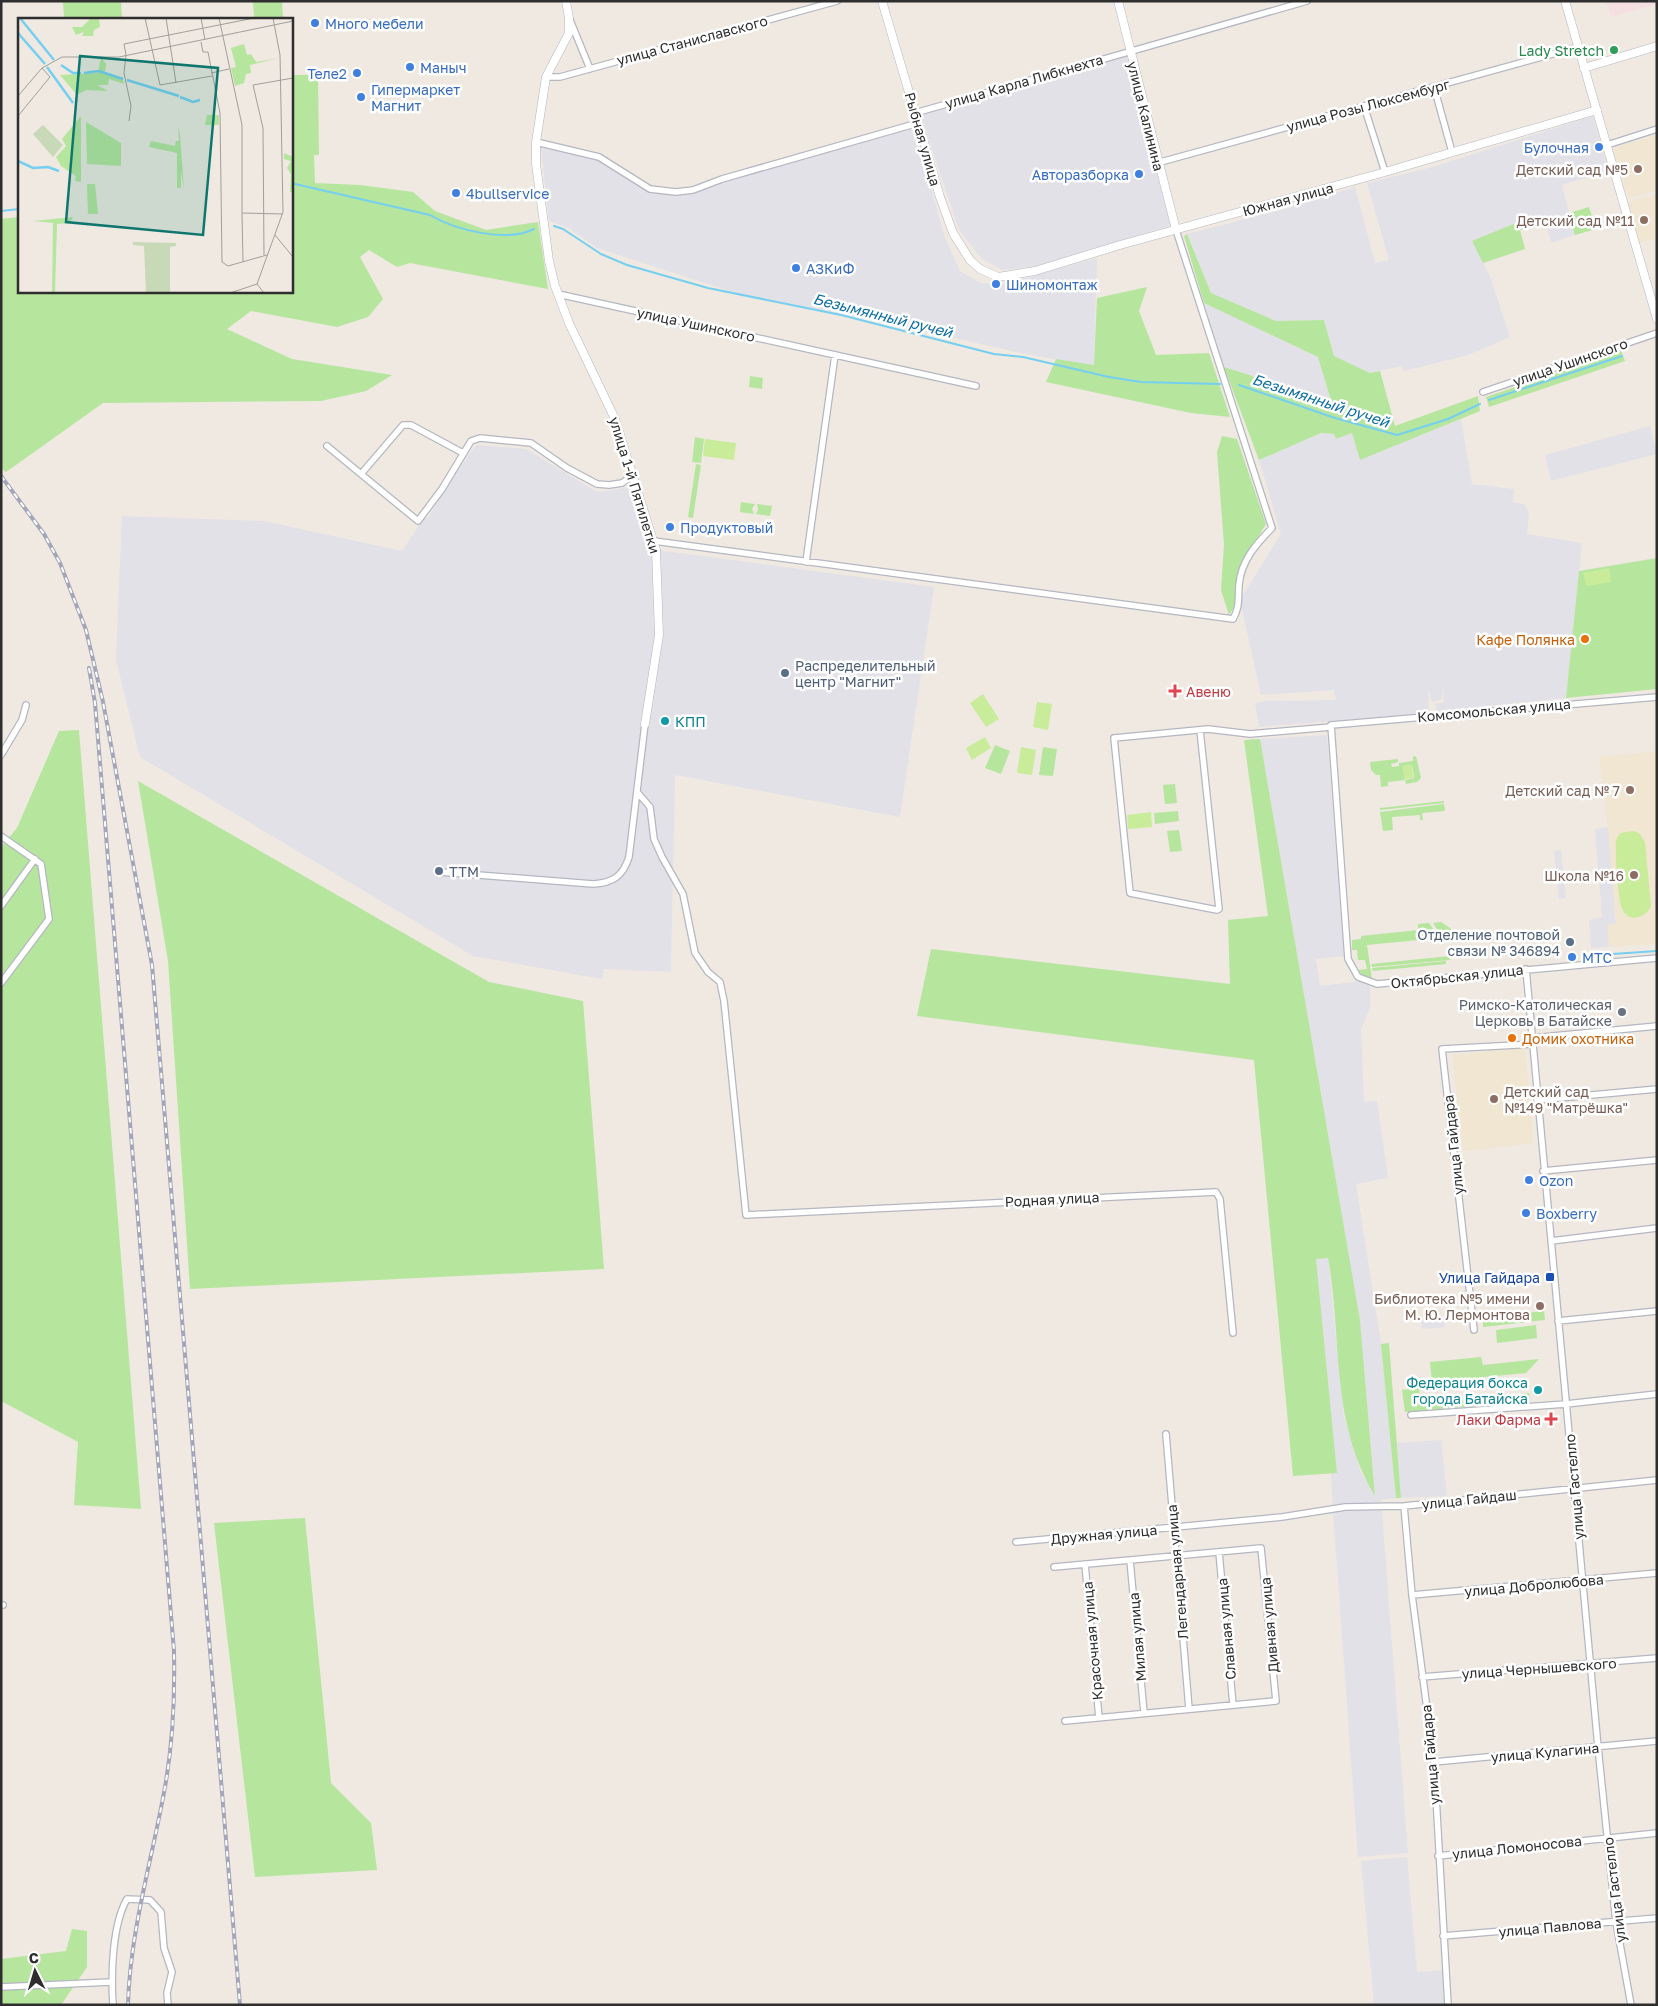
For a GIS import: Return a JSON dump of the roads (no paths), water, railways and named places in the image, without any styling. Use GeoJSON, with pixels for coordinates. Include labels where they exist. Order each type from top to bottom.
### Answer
{"type":"FeatureCollection","features":[{"type":"Feature","properties":{"kind":"street","name":"улица 1-й Пятилетки"},"geometry":{"type":"LineString","coordinates":[[566,1],[569,18],[590,68]]}},
{"type":"Feature","properties":{"kind":"street","name":"улица Станиславского"},"geometry":{"type":"LineString","coordinates":[[546,77],[560,77],[837,1]]}},
{"type":"Feature","properties":{"kind":"street","name":"Рыбная улица"},"geometry":{"type":"LineString","coordinates":[[882,1],[953,233],[970,260],[980,269]]}},
{"type":"Feature","properties":{"kind":"street","name":"улица Калинина"},"geometry":{"type":"LineString","coordinates":[[1118,1],[1157,163],[1176,230]]}},
{"type":"Feature","properties":{"kind":"street","name":"улица Карла Либкнехта"},"geometry":{"type":"LineString","coordinates":[[915,113],[1307,1]]}},
{"type":"Feature","properties":{"kind":"street"},"geometry":{"type":"LineString","coordinates":[[1565,1],[1657,319]]}},
{"type":"Feature","properties":{"kind":"street","name":"улица 1-й Пятилетки"},"geometry":{"type":"LineString","coordinates":[[440,872],[604,884],[620,876],[626,868],[659,635],[658,570],[654,541],[612,412],[569,323],[558,294],[545,232],[536,142],[546,77],[568,38],[569,18]]}},
{"type":"Feature","properties":{"kind":"street"},"geometry":{"type":"LineString","coordinates":[[1584,68],[1657,46]]}},
{"type":"Feature","properties":{"kind":"street","name":"улица Розы Люксембург"},"geometry":{"type":"LineString","coordinates":[[1157,163],[1578,47]]}},
{"type":"Feature","properties":{"kind":"street"},"geometry":{"type":"LineString","coordinates":[[1434,87],[1452,152]]}},
{"type":"Feature","properties":{"kind":"street"},"geometry":{"type":"LineString","coordinates":[[1364,106],[1385,172]]}},
{"type":"Feature","properties":{"kind":"street","name":"Южная улица"},"geometry":{"type":"LineString","coordinates":[[980,269],[998,276],[1017,275],[1385,172],[1597,110]]}},
{"type":"Feature","properties":{"kind":"street"},"geometry":{"type":"LineString","coordinates":[[536,142],[599,157],[650,189],[676,192],[693,190],[722,179],[918,123]]}},
{"type":"Feature","properties":{"kind":"street"},"geometry":{"type":"LineString","coordinates":[[1607,145],[1657,129]]}},
{"type":"Feature","properties":{"kind":"street"},"geometry":{"type":"LineString","coordinates":[[654,541],[1232,619],[1238,609],[1239,583],[1247,557],[1272,528],[1176,230]]}},
{"type":"Feature","properties":{"kind":"street","name":"улица Ушинского"},"geometry":{"type":"LineString","coordinates":[[558,294],[976,386]]}},
{"type":"Feature","properties":{"kind":"street","name":"улица Ушинского"},"geometry":{"type":"LineString","coordinates":[[1482,392],[1657,333]]}},
{"type":"Feature","properties":{"kind":"street"},"geometry":{"type":"LineString","coordinates":[[806,562],[835,354]]}},
{"type":"Feature","properties":{"kind":"street"},"geometry":{"type":"LineString","coordinates":[[362,474],[403,425],[411,425],[463,452]]}},
{"type":"Feature","properties":{"kind":"street"},"geometry":{"type":"LineString","coordinates":[[327,446],[418,522],[442,489],[470,441],[480,438],[531,443],[567,468],[597,484],[622,483],[633,475]]}},
{"type":"Feature","properties":{"kind":"street","name":"Комсомольская улица"},"geometry":{"type":"LineString","coordinates":[[1200,730],[1219,909],[1217,910],[1130,893],[1114,738],[1200,730],[1250,734],[1657,697]]}},
{"type":"Feature","properties":{"kind":"street"},"geometry":{"type":"LineString","coordinates":[[1,755],[22,720],[26,705]]}},
{"type":"Feature","properties":{"kind":"street","name":"Октябрьская улица"},"geometry":{"type":"LineString","coordinates":[[1331,726],[1348,959],[1358,977],[1377,984],[1657,958]]}},
{"type":"Feature","properties":{"kind":"street","name":"Родная улица"},"geometry":{"type":"LineString","coordinates":[[637,792],[650,807],[654,839],[683,894],[695,953],[708,972],[720,982],[746,1215],[1216,1192],[1220,1198],[1233,1333]]}},
{"type":"Feature","properties":{"kind":"street"},"geometry":{"type":"LineString","coordinates":[[1,836],[41,864],[49,920],[1,983]]}},
{"type":"Feature","properties":{"kind":"street"},"geometry":{"type":"LineString","coordinates":[[1,906],[34,859]]}},
{"type":"Feature","properties":{"kind":"street","name":"улица Гастелло"},"geometry":{"type":"LineString","coordinates":[[1526,969],[1543,1171],[1575,1487],[1582,1581],[1607,1838],[1616,1922],[1631,2005]]}},
{"type":"Feature","properties":{"kind":"street"},"geometry":{"type":"LineString","coordinates":[[1532,1041],[1657,1026]]}},
{"type":"Feature","properties":{"kind":"street","name":"улица Гайдара"},"geometry":{"type":"LineString","coordinates":[[1474,1330],[1442,1049],[1532,1041]]}},
{"type":"Feature","properties":{"kind":"street"},"geometry":{"type":"LineString","coordinates":[[1537,1100],[1657,1089]]}},
{"type":"Feature","properties":{"kind":"street"},"geometry":{"type":"LineString","coordinates":[[1543,1171],[1657,1160]]}},
{"type":"Feature","properties":{"kind":"street"},"geometry":{"type":"LineString","coordinates":[[1551,1241],[1657,1228]]}},
{"type":"Feature","properties":{"kind":"street"},"geometry":{"type":"LineString","coordinates":[[1558,1321],[1657,1311]]}},
{"type":"Feature","properties":{"kind":"street"},"geometry":{"type":"LineString","coordinates":[[1411,1415],[1566,1404],[1657,1394]]}},
{"type":"Feature","properties":{"kind":"street","name":"Легендарная улица"},"geometry":{"type":"LineString","coordinates":[[1166,1434],[1172,1528],[1189,1709]]}},
{"type":"Feature","properties":{"kind":"street","name":"улица Гайдаш"},"geometry":{"type":"LineString","coordinates":[[1282,1517],[1345,1507],[1404,1506],[1657,1480]]}},
{"type":"Feature","properties":{"kind":"street","name":"улица Гайдара"},"geometry":{"type":"LineString","coordinates":[[1404,1506],[1412,1595],[1434,1762],[1448,2005]]}},
{"type":"Feature","properties":{"kind":"street","name":"Дружная улица"},"geometry":{"type":"LineString","coordinates":[[1016,1542],[1282,1517]]}},
{"type":"Feature","properties":{"kind":"street","name":"Дивная улица"},"geometry":{"type":"LineString","coordinates":[[1175,1556],[1262,1548],[1276,1701],[1189,1709]]}},
{"type":"Feature","properties":{"kind":"street","name":"Славная улица"},"geometry":{"type":"LineString","coordinates":[[1219,1552],[1233,1705]]}},
{"type":"Feature","properties":{"kind":"street","name":"Красочная улица"},"geometry":{"type":"LineString","coordinates":[[1054,1568],[1175,1556]]}},
{"type":"Feature","properties":{"kind":"street","name":"Милая улица"},"geometry":{"type":"LineString","coordinates":[[1130,1560],[1144,1714]]}},
{"type":"Feature","properties":{"kind":"street","name":"Красочная улица"},"geometry":{"type":"LineString","coordinates":[[1085,1564],[1099,1718]]}},
{"type":"Feature","properties":{"kind":"street","name":"улица Добролюбова"},"geometry":{"type":"LineString","coordinates":[[1412,1595],[1657,1573]]}},
{"type":"Feature","properties":{"kind":"street","name":"улица Чернышевского"},"geometry":{"type":"LineString","coordinates":[[1422,1677],[1590,1665],[1657,1658]]}},
{"type":"Feature","properties":{"kind":"street","name":"Красочная улица"},"geometry":{"type":"LineString","coordinates":[[1065,1721],[1189,1709]]}},
{"type":"Feature","properties":{"kind":"street","name":"улица Кулагина"},"geometry":{"type":"LineString","coordinates":[[1434,1762],[1657,1741]]}},
{"type":"Feature","properties":{"kind":"street","name":"улица Ломоносова"},"geometry":{"type":"LineString","coordinates":[[1438,1856],[1657,1833]]}},
{"type":"Feature","properties":{"kind":"street"},"geometry":{"type":"LineString","coordinates":[[113,2005],[111,1982],[120,1912],[127,1899],[150,1900],[161,1912],[164,1948],[172,1972],[167,1993],[168,2005]]}},
{"type":"Feature","properties":{"kind":"street","name":"улица Павлова"},"geometry":{"type":"LineString","coordinates":[[1443,1936],[1657,1918]]}},
{"type":"Feature","properties":{"kind":"street"},"geometry":{"type":"LineString","coordinates":[[1,1987],[111,1982]]}},
{"type":"Feature","properties":{"kind":"waterway"},"geometry":{"type":"LineString","coordinates":[[292,182],[430,215],[467,230],[481,233],[510,235],[534,229]]}},
{"type":"Feature","properties":{"kind":"waterway"},"geometry":{"type":"LineString","coordinates":[[1,211],[18,209]]}},
{"type":"Feature","properties":{"kind":"waterway","name":"Безымянный ручей"},"geometry":{"type":"LineString","coordinates":[[554,226],[563,229],[601,254],[627,265],[708,288],[841,315],[994,354],[1023,357],[1109,377],[1141,382],[1220,384]]}},
{"type":"Feature","properties":{"kind":"waterway"},"geometry":{"type":"LineString","coordinates":[[1489,400],[1622,356]]}},
{"type":"Feature","properties":{"kind":"waterway","name":"Безымянный ручей"},"geometry":{"type":"LineString","coordinates":[[1239,385],[1335,418],[1397,435],[1448,419],[1480,404]]}},
{"type":"Feature","properties":{"kind":"waterway"},"geometry":{"type":"LineString","coordinates":[[1598,955],[1657,951]]}},
{"type":"Feature","properties":{"kind":"railway"},"geometry":{"type":"LineString","coordinates":[[1,476],[44,534],[60,563],[86,630],[103,702],[152,965],[240,2005]]}},
{"type":"Feature","properties":{"kind":"railway"},"geometry":{"type":"LineString","coordinates":[[89,668],[95,703],[174,1651],[174,1702],[170,1753],[160,1814],[137,1923],[128,2005]]}},
{"type":"Feature","properties":{"kind":"place","name":"Много мебели"},"geometry":{"type":"Point","coordinates":[315,23]}},
{"type":"Feature","properties":{"kind":"place","name":"Lady Stretch"},"geometry":{"type":"Point","coordinates":[1614,50]}},
{"type":"Feature","properties":{"kind":"place","name":"Маныч"},"geometry":{"type":"Point","coordinates":[410,67]}},
{"type":"Feature","properties":{"kind":"place","name":"Теле2"},"geometry":{"type":"Point","coordinates":[357,73]}},
{"type":"Feature","properties":{"kind":"place","name":"Гипермаркет Магнит"},"geometry":{"type":"Point","coordinates":[361,97]}},
{"type":"Feature","properties":{"kind":"place","name":"Булочная"},"geometry":{"type":"Point","coordinates":[1599,147]}},
{"type":"Feature","properties":{"kind":"place","name":"Детский сад №5"},"geometry":{"type":"Point","coordinates":[1638,169]}},
{"type":"Feature","properties":{"kind":"place","name":"Авторазборка"},"geometry":{"type":"Point","coordinates":[1139,174]}},
{"type":"Feature","properties":{"kind":"place","name":"4bullservice"},"geometry":{"type":"Point","coordinates":[456,193]}},
{"type":"Feature","properties":{"kind":"place","name":"Детский сад №11"},"geometry":{"type":"Point","coordinates":[1644,220]}},
{"type":"Feature","properties":{"kind":"place","name":"АЗКиФ"},"geometry":{"type":"Point","coordinates":[796,268]}},
{"type":"Feature","properties":{"kind":"place","name":"Шиномонтаж"},"geometry":{"type":"Point","coordinates":[996,284]}},
{"type":"Feature","properties":{"kind":"place","name":"Продуктовый"},"geometry":{"type":"Point","coordinates":[670,527]}},
{"type":"Feature","properties":{"kind":"place","name":"Кафе Полянка"},"geometry":{"type":"Point","coordinates":[1585,639]}},
{"type":"Feature","properties":{"kind":"place","name":"Распределительный центр \"Магнит\""},"geometry":{"type":"Point","coordinates":[785,673]}},
{"type":"Feature","properties":{"kind":"place","name":"Авеню"},"geometry":{"type":"Point","coordinates":[1175,691]}},
{"type":"Feature","properties":{"kind":"place","name":"КПП"},"geometry":{"type":"Point","coordinates":[665,721]}},
{"type":"Feature","properties":{"kind":"place","name":"Детский сад № 7"},"geometry":{"type":"Point","coordinates":[1630,790]}},
{"type":"Feature","properties":{"kind":"place","name":"ТТМ"},"geometry":{"type":"Point","coordinates":[439,871]}},
{"type":"Feature","properties":{"kind":"place","name":"Школа №16"},"geometry":{"type":"Point","coordinates":[1634,875]}},
{"type":"Feature","properties":{"kind":"place","name":"Отделение почтовой связи № 346894"},"geometry":{"type":"Point","coordinates":[1570,942]}},
{"type":"Feature","properties":{"kind":"place","name":"МТС"},"geometry":{"type":"Point","coordinates":[1572,957]}},
{"type":"Feature","properties":{"kind":"place","name":"Римско-Католическая Церковь в Батайске"},"geometry":{"type":"Point","coordinates":[1622,1012]}},
{"type":"Feature","properties":{"kind":"place","name":"Домик охотника"},"geometry":{"type":"Point","coordinates":[1512,1038]}},
{"type":"Feature","properties":{"kind":"place","name":"Детский сад №149 \"Матрёшка\""},"geometry":{"type":"Point","coordinates":[1494,1099]}},
{"type":"Feature","properties":{"kind":"place","name":"Ozon"},"geometry":{"type":"Point","coordinates":[1529,1180]}},
{"type":"Feature","properties":{"kind":"place","name":"Boxberry"},"geometry":{"type":"Point","coordinates":[1526,1213]}},
{"type":"Feature","properties":{"kind":"place","name":"Улица Гайдара"},"geometry":{"type":"Point","coordinates":[1550,1277]}},
{"type":"Feature","properties":{"kind":"place","name":"Библиотека №5 имени М. Ю. Лермонтова"},"geometry":{"type":"Point","coordinates":[1540,1306]}},
{"type":"Feature","properties":{"kind":"place","name":"Федерация бокса города Батайска"},"geometry":{"type":"Point","coordinates":[1538,1390]}},
{"type":"Feature","properties":{"kind":"place","name":"Лаки Фарма"},"geometry":{"type":"Point","coordinates":[1551,1419]}}]}
